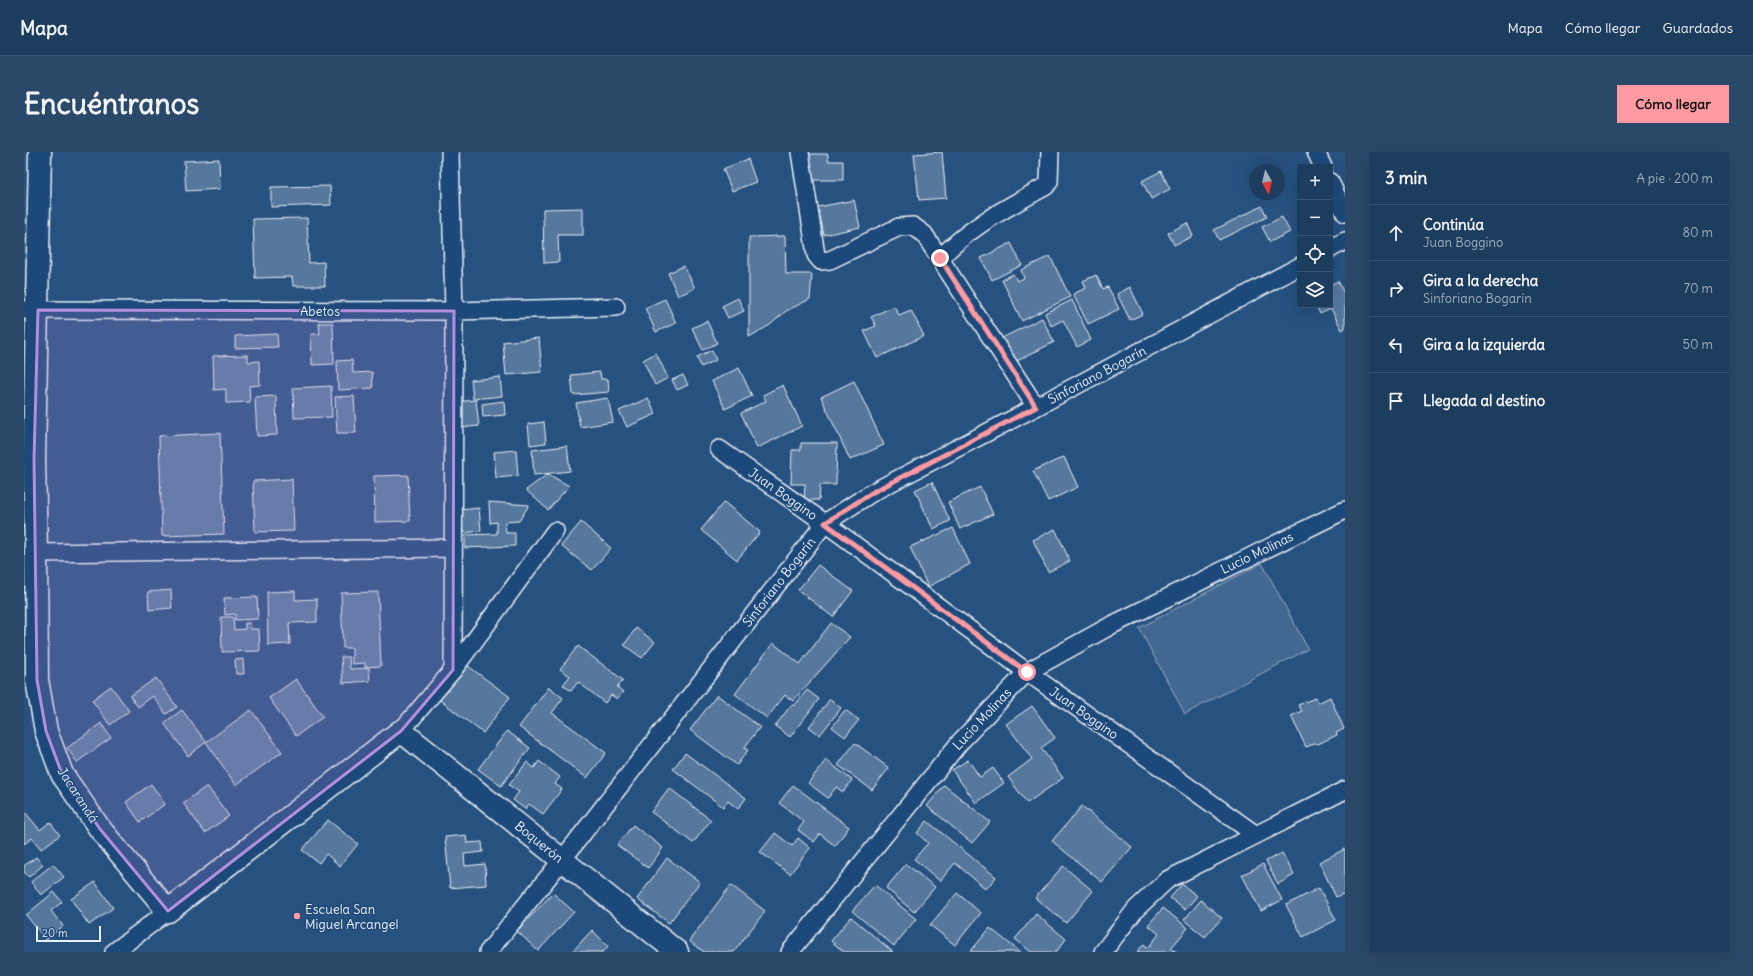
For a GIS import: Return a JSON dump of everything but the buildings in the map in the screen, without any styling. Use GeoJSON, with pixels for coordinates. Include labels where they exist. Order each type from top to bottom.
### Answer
{"type":"FeatureCollection","features":[{"type":"Feature","properties":{"kind":"street","name":"Jacarandá"},"geometry":{"type":"LineString","coordinates":[[40,152],[31,310],[29,461],[36,553],[37,680],[46,731],[62,774],[100,829],[168,911]]}},
{"type":"Feature","properties":{"kind":"street"},"geometry":{"type":"LineString","coordinates":[[450,152],[454,311],[453,670]]}},
{"type":"Feature","properties":{"kind":"street"},"geometry":{"type":"LineString","coordinates":[[800,152],[816,255],[821,261],[830,260],[899,227],[913,226],[924,234],[1036,407]]}},
{"type":"Feature","properties":{"kind":"street"},"geometry":{"type":"LineString","coordinates":[[940,258],[958,239],[982,222],[1046,186],[1049,182],[1050,152]]}},
{"type":"Feature","properties":{"kind":"street"},"geometry":{"type":"LineString","coordinates":[[1316,152],[1322,164]]}},
{"type":"Feature","properties":{"kind":"street"},"geometry":{"type":"LineString","coordinates":[[1333,188],[1345,213]]}},
{"type":"Feature","properties":{"kind":"street"},"geometry":{"type":"LineString","coordinates":[[1333,247],[1345,241]]}},
{"type":"Feature","properties":{"kind":"street","name":"Sinforiano Bogarín"},"geometry":{"type":"LineString","coordinates":[[488,952],[562,860],[825,523],[873,492],[1297,268]]}},
{"type":"Feature","properties":{"kind":"street","name":"Abetos"},"geometry":{"type":"LineString","coordinates":[[31,310],[454,311],[616,307]]}},
{"type":"Feature","properties":{"kind":"street","name":"Juan Boggino"},"geometry":{"type":"LineString","coordinates":[[719,449],[825,523],[1027,672],[1256,835]]}},
{"type":"Feature","properties":{"kind":"street","name":"Lucio Molinas"},"geometry":{"type":"LineString","coordinates":[[790,952],[950,754],[1027,672],[1110,626],[1345,510]]}},
{"type":"Feature","properties":{"kind":"street"},"geometry":{"type":"LineString","coordinates":[[114,952],[401,731],[453,670],[555,531]]}},
{"type":"Feature","properties":{"kind":"street"},"geometry":{"type":"LineString","coordinates":[[36,553],[453,548]]}},
{"type":"Feature","properties":{"kind":"street","name":"Boquerón"},"geometry":{"type":"LineString","coordinates":[[401,731],[677,952]]}},
{"type":"Feature","properties":{"kind":"street"},"geometry":{"type":"LineString","coordinates":[[1103,952],[1136,909],[1167,880],[1345,790]]}},
{"type":"Feature","properties":{"kind":"highlighted area"},"geometry":{"type":"Polygon","coordinates":[[[38,310],[454,311],[453,670],[401,731],[168,911],[100,829],[62,774],[46,731],[37,680],[34,460],[38,310]]]}},
{"type":"Feature","properties":{"kind":"shaded area"},"geometry":{"type":"Polygon","coordinates":[[[1262,563],[1308,649],[1185,714],[1139,628],[1262,563]]]}},
{"type":"Feature","properties":{"kind":"place","name":"Escuela San Miguel Arcangel"},"geometry":{"type":"Point","coordinates":[297,916]}},
{"type":"Feature","properties":{"kind":"route"},"geometry":{"type":"LineString","coordinates":[[940,258],[1036,407],[873,492],[825,523],[1027,672]]}}]}
